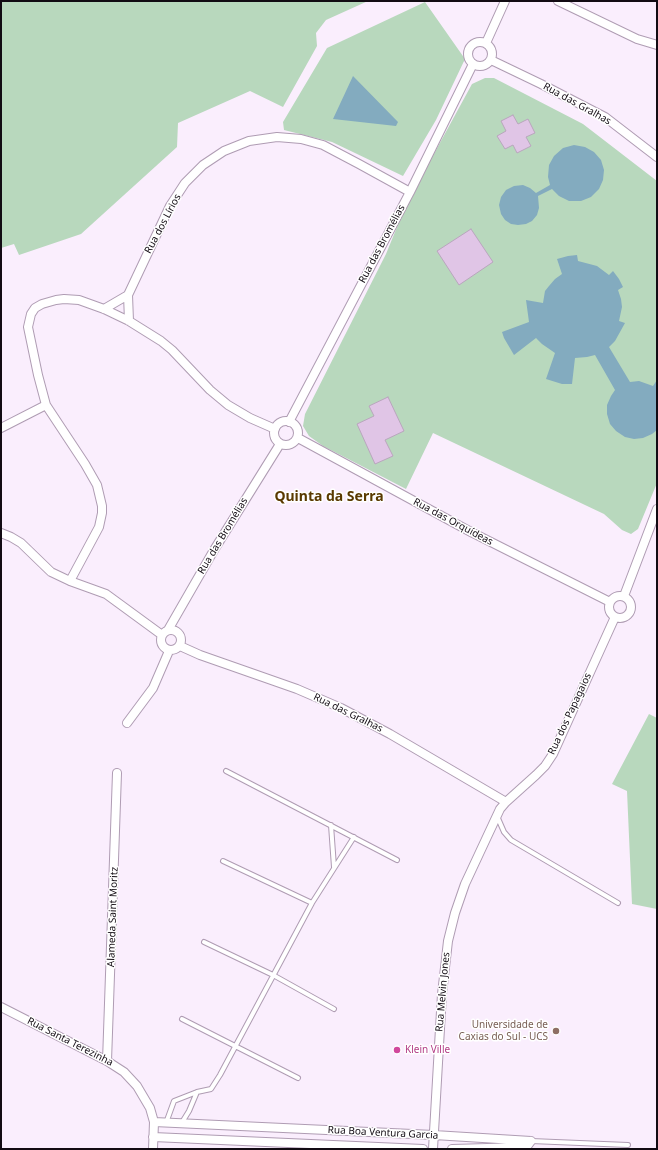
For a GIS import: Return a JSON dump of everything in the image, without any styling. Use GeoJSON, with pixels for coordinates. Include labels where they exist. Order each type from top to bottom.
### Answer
{"type":"FeatureCollection","features":[{"type":"Feature","properties":{"kind":"street"},"geometry":{"type":"LineString","coordinates":[[486,43],[505,1]]}},
{"type":"Feature","properties":{"kind":"street"},"geometry":{"type":"LineString","coordinates":[[558,1],[637,40],[657,45]]}},
{"type":"Feature","properties":{"kind":"street"},"geometry":{"type":"LineString","coordinates":[[476,42],[486,43],[492,50],[491,60],[483,66],[473,64],[468,56],[468,50],[476,42]]}},
{"type":"Feature","properties":{"kind":"street","name":"Rua das Gralhas"},"geometry":{"type":"LineString","coordinates":[[491,60],[604,117],[657,157]]}},
{"type":"Feature","properties":{"kind":"street","name":"Rua das Bromélias"},"geometry":{"type":"LineString","coordinates":[[289,422],[410,192],[473,64]]}},
{"type":"Feature","properties":{"kind":"street","name":"Rua dos Lírios"},"geometry":{"type":"LineString","coordinates":[[129,321],[128,295],[170,206],[185,183],[203,165],[224,151],[249,141],[277,137],[301,139],[323,146],[410,192]]}},
{"type":"Feature","properties":{"kind":"street"},"geometry":{"type":"LineString","coordinates":[[104,310],[128,295]]}},
{"type":"Feature","properties":{"kind":"street"},"geometry":{"type":"LineString","coordinates":[[70,581],[99,527],[102,514],[101,498],[97,485],[85,464],[46,405],[29,332],[29,321],[35,308],[42,304],[64,299],[79,300],[129,321],[161,341],[172,350],[210,390],[228,405],[250,418],[275,429]]}},
{"type":"Feature","properties":{"kind":"street"},"geometry":{"type":"LineString","coordinates":[[1,428],[46,405]]}},
{"type":"Feature","properties":{"kind":"street"},"geometry":{"type":"LineString","coordinates":[[289,422],[296,426],[298,430],[298,438],[292,444],[280,444],[275,437],[275,429],[281,423],[289,422]]}},
{"type":"Feature","properties":{"kind":"street","name":"Rua das Orquídeas"},"geometry":{"type":"LineString","coordinates":[[298,438],[464,528],[610,602]]}},
{"type":"Feature","properties":{"kind":"street","name":"Rua das Bromélias"},"geometry":{"type":"LineString","coordinates":[[165,633],[214,550],[280,444]]}},
{"type":"Feature","properties":{"kind":"street"},"geometry":{"type":"LineString","coordinates":[[624,596],[657,509]]}},
{"type":"Feature","properties":{"kind":"street"},"geometry":{"type":"LineString","coordinates":[[1,533],[12,537],[21,543],[50,572],[106,594],[165,633],[176,631],[179,634],[181,638],[180,646],[169,651],[153,688],[127,723]]}},
{"type":"Feature","properties":{"kind":"street"},"geometry":{"type":"LineString","coordinates":[[624,596],[630,601],[631,609],[627,616],[623,618],[615,617],[610,610],[610,602],[616,597],[624,596]]}},
{"type":"Feature","properties":{"kind":"street","name":"Rua dos Papagaios"},"geometry":{"type":"LineString","coordinates":[[484,840],[500,809],[545,766],[553,754],[615,617]]}},
{"type":"Feature","properties":{"kind":"street"},"geometry":{"type":"LineString","coordinates":[[165,633],[161,643],[162,647],[169,651]]}},
{"type":"Feature","properties":{"kind":"street","name":"Rua das Gralhas"},"geometry":{"type":"LineString","coordinates":[[180,646],[200,655],[297,689],[340,708],[390,734],[506,802]]}},
{"type":"Feature","properties":{"kind":"street","name":"Alameda Saint Moritz"},"geometry":{"type":"LineString","coordinates":[[107,1061],[117,773]]}},
{"type":"Feature","properties":{"kind":"street","name":"Rua Melvin Jones"},"geometry":{"type":"LineString","coordinates":[[433,1149],[442,994],[448,941],[455,913],[465,884],[484,840]]}},
{"type":"Feature","properties":{"kind":"street","name":"Rua Santa Terezinha"},"geometry":{"type":"LineString","coordinates":[[1,1007],[107,1061],[124,1072],[137,1086],[147,1102],[154,1122],[152,1149]]}},
{"type":"Feature","properties":{"kind":"street","name":"Rua Boa Ventura Garcia"},"geometry":{"type":"LineString","coordinates":[[154,1122],[532,1141]]}},
{"type":"Feature","properties":{"kind":"street"},"geometry":{"type":"LineString","coordinates":[[184,1124],[185,1138]]}},
{"type":"Feature","properties":{"kind":"street","name":"Rua Boa Ventura Garcia"},"geometry":{"type":"LineString","coordinates":[[153,1137],[423,1149]]}},
{"type":"Feature","properties":{"kind":"street"},"geometry":{"type":"LineString","coordinates":[[452,1149],[524,1147],[532,1141]]}},
{"type":"Feature","properties":{"kind":"lane"},"geometry":{"type":"LineString","coordinates":[[226,772],[397,860]]}},
{"type":"Feature","properties":{"kind":"lane"},"geometry":{"type":"LineString","coordinates":[[496,815],[504,832],[511,840],[618,903]]}},
{"type":"Feature","properties":{"kind":"lane"},"geometry":{"type":"LineString","coordinates":[[331,826],[334,868]]}},
{"type":"Feature","properties":{"kind":"lane"},"geometry":{"type":"LineString","coordinates":[[166,1123],[174,1101],[197,1092],[211,1089],[237,1046],[312,903],[354,837]]}},
{"type":"Feature","properties":{"kind":"lane"},"geometry":{"type":"LineString","coordinates":[[222,861],[312,903]]}},
{"type":"Feature","properties":{"kind":"lane"},"geometry":{"type":"LineString","coordinates":[[204,942],[273,975],[334,1009]]}},
{"type":"Feature","properties":{"kind":"lane"},"geometry":{"type":"LineString","coordinates":[[182,1019],[298,1078]]}},
{"type":"Feature","properties":{"kind":"lane"},"geometry":{"type":"LineString","coordinates":[[184,1124],[197,1092]]}},
{"type":"Feature","properties":{"kind":"lane"},"geometry":{"type":"LineString","coordinates":[[532,1141],[628,1145]]}},
{"type":"Feature","properties":{"kind":"green space"},"geometry":{"type":"Polygon","coordinates":[[[1,1],[368,1],[326,20],[316,33],[317,46],[283,107],[250,91],[178,123],[177,147],[81,234],[19,255],[14,244],[1,248],[1,1]]]}},
{"type":"Feature","properties":{"kind":"green space"},"geometry":{"type":"Polygon","coordinates":[[[425,2],[465,59],[436,120],[403,176],[332,142],[284,130],[283,122],[327,48],[425,2]]]}},
{"type":"Feature","properties":{"kind":"green space"},"geometry":{"type":"Polygon","coordinates":[[[485,78],[494,78],[583,124],[657,181],[657,483],[638,529],[631,534],[622,530],[604,514],[433,433],[406,489],[323,446],[309,436],[303,426],[305,414],[386,254],[406,205],[472,84],[485,78]]]}},
{"type":"Feature","properties":{"kind":"green space"},"geometry":{"type":"Polygon","coordinates":[[[649,714],[657,718],[657,909],[632,904],[627,791],[612,784],[649,714]]]}},
{"type":"Feature","properties":{"kind":"water"},"geometry":{"type":"Polygon","coordinates":[[[353,76],[398,122],[396,126],[333,119],[353,76]]]}},
{"type":"Feature","properties":{"kind":"water"},"geometry":{"type":"Polygon","coordinates":[[[574,145],[585,147],[594,152],[601,160],[604,170],[603,180],[599,189],[591,197],[581,201],[569,201],[559,196],[552,189],[538,196],[539,208],[537,215],[532,221],[526,224],[518,225],[511,224],[505,220],[501,214],[499,205],[501,197],[506,190],[514,186],[523,185],[536,193],[550,185],[548,177],[549,165],[554,156],[563,148],[574,145]]]}},
{"type":"Feature","properties":{"kind":"water"},"geometry":{"type":"Polygon","coordinates":[[[577,255],[578,261],[597,266],[609,275],[613,271],[623,287],[618,290],[622,307],[619,321],[625,323],[615,341],[609,347],[630,382],[639,381],[653,386],[657,380],[657,430],[643,438],[634,439],[625,437],[616,431],[610,424],[607,414],[607,405],[615,390],[595,355],[575,358],[572,384],[562,384],[546,379],[555,353],[536,338],[514,355],[504,338],[502,332],[529,322],[526,300],[543,303],[545,291],[555,279],[562,274],[557,259],[577,255]]]}},
{"type":"Feature","properties":{"kind":"building"},"geometry":{"type":"Polygon","coordinates":[[[513,115],[518,124],[528,119],[535,133],[526,137],[531,146],[517,153],[513,145],[505,149],[497,136],[506,131],[501,121],[513,115]]]}},
{"type":"Feature","properties":{"kind":"building"},"geometry":{"type":"Polygon","coordinates":[[[471,229],[493,262],[459,285],[437,251],[471,229]]]}},
{"type":"Feature","properties":{"kind":"building"},"geometry":{"type":"Polygon","coordinates":[[[388,397],[404,431],[385,440],[393,456],[375,464],[357,424],[374,416],[369,406],[388,397]]]}},
{"type":"Feature","properties":{"kind":"place","name":"Universidade de Caxias do Sul - UCS"},"geometry":{"type":"Point","coordinates":[556,1031]}},
{"type":"Feature","properties":{"kind":"place","name":"Klein Ville"},"geometry":{"type":"Point","coordinates":[397,1050]}},
{"type":"Feature","properties":{"kind":"district","name":"Quinta da Serra"},"geometry":{"type":"Point","coordinates":[329,497]}}]}
